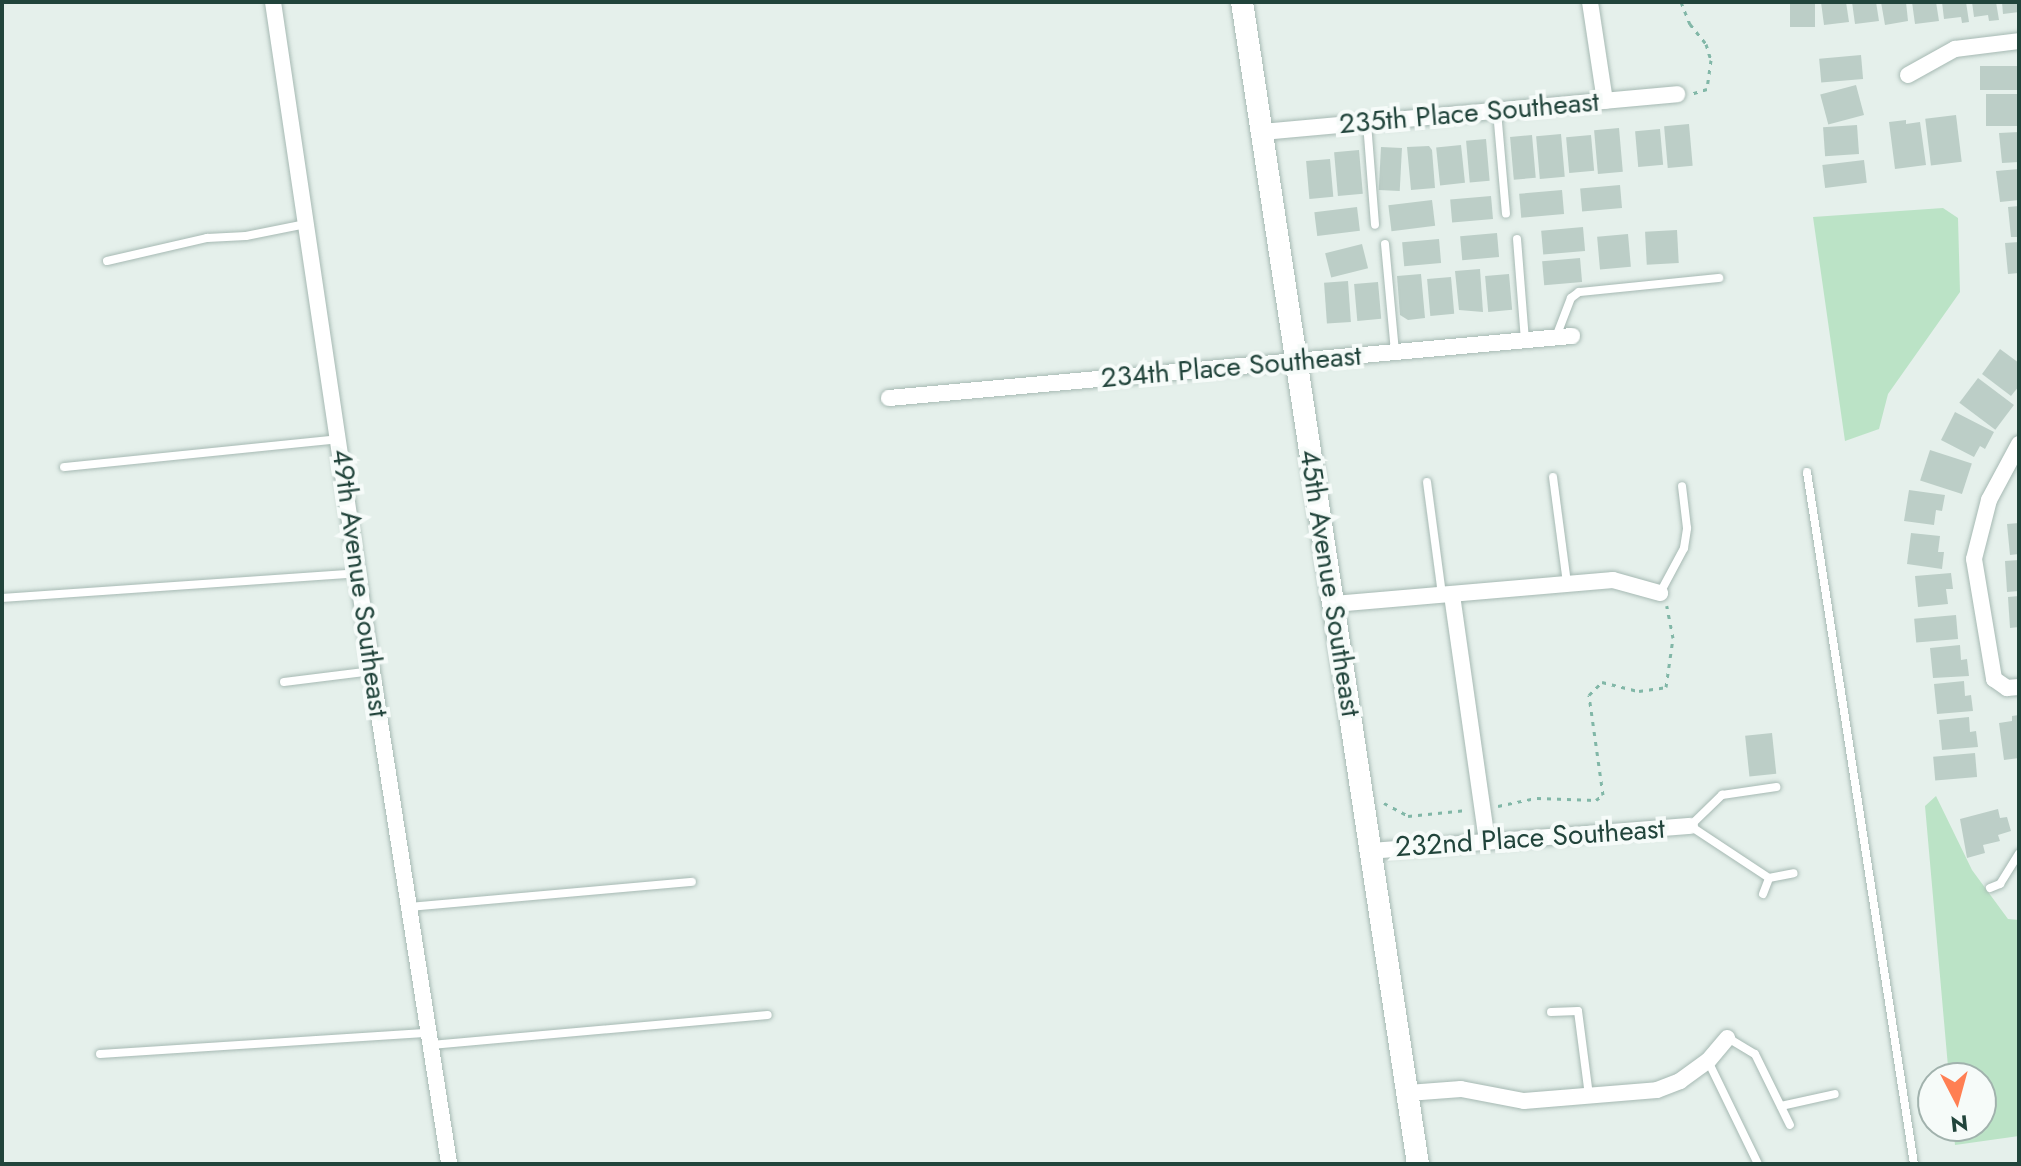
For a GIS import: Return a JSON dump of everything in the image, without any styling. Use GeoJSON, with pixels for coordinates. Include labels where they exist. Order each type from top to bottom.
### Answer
{"type":"FeatureCollection","features":[{"type":"Feature","properties":{"kind":"street","name":"49th Avenue Southeast"},"geometry":{"type":"LineString","coordinates":[[273,2],[449,1164]]}},
{"type":"Feature","properties":{"kind":"street","name":"45th Avenue Southeast"},"geometry":{"type":"LineString","coordinates":[[1242,2],[1418,1164]]}},
{"type":"Feature","properties":{"kind":"street"},"geometry":{"type":"LineString","coordinates":[[1590,2],[1605,101]]}},
{"type":"Feature","properties":{"kind":"street"},"geometry":{"type":"LineString","coordinates":[[1908,75],[1955,49],[2019,41]]}},
{"type":"Feature","properties":{"kind":"street","name":"235th Place Southeast"},"geometry":{"type":"LineString","coordinates":[[1262,132],[1677,94]]}},
{"type":"Feature","properties":{"kind":"street","name":"234th Place Southeast"},"geometry":{"type":"LineString","coordinates":[[889,398],[1564,337]]}},
{"type":"Feature","properties":{"kind":"street"},"geometry":{"type":"LineString","coordinates":[[2019,444],[1989,500],[1974,559],[1994,679],[2007,688],[2019,687]]}},
{"type":"Feature","properties":{"kind":"street"},"geometry":{"type":"LineString","coordinates":[[1334,604],[1613,580],[1660,593]]}},
{"type":"Feature","properties":{"kind":"street"},"geometry":{"type":"LineString","coordinates":[[1447,596],[1487,842]]}},
{"type":"Feature","properties":{"kind":"street","name":"232nd Place Southeast"},"geometry":{"type":"LineString","coordinates":[[1370,851],[1690,826]]}},
{"type":"Feature","properties":{"kind":"street"},"geometry":{"type":"LineString","coordinates":[[1408,1093],[1461,1089],[1524,1101],[1657,1090],[1680,1081],[1708,1061],[1727,1038]]}},
{"type":"Feature","properties":{"kind":"lane"},"geometry":{"type":"LineString","coordinates":[[1497,111],[1506,214]]}},
{"type":"Feature","properties":{"kind":"lane"},"geometry":{"type":"LineString","coordinates":[[1367,123],[1375,225]]}},
{"type":"Feature","properties":{"kind":"lane"},"geometry":{"type":"LineString","coordinates":[[107,261],[207,238],[246,236],[307,224]]}},
{"type":"Feature","properties":{"kind":"lane"},"geometry":{"type":"LineString","coordinates":[[1517,239],[1525,340]]}},
{"type":"Feature","properties":{"kind":"lane"},"geometry":{"type":"LineString","coordinates":[[1385,244],[1395,352]]}},
{"type":"Feature","properties":{"kind":"lane"},"geometry":{"type":"LineString","coordinates":[[1564,337],[1571,298],[1579,292],[1719,278]]}},
{"type":"Feature","properties":{"kind":"lane"},"geometry":{"type":"LineString","coordinates":[[64,467],[340,439]]}},
{"type":"Feature","properties":{"kind":"lane"},"geometry":{"type":"LineString","coordinates":[[1807,472],[1914,1164]]}},
{"type":"Feature","properties":{"kind":"lane"},"geometry":{"type":"LineString","coordinates":[[1553,477],[1567,585]]}},
{"type":"Feature","properties":{"kind":"lane"},"geometry":{"type":"LineString","coordinates":[[1427,482],[1447,596]]}},
{"type":"Feature","properties":{"kind":"lane"},"geometry":{"type":"LineString","coordinates":[[1660,593],[1684,548],[1687,528],[1682,486]]}},
{"type":"Feature","properties":{"kind":"lane"},"geometry":{"type":"LineString","coordinates":[[2,598],[358,573]]}},
{"type":"Feature","properties":{"kind":"lane"},"geometry":{"type":"LineString","coordinates":[[284,682],[372,671]]}},
{"type":"Feature","properties":{"kind":"lane"},"geometry":{"type":"LineString","coordinates":[[1776,787],[1722,795],[1690,826],[1769,878],[1794,873]]}},
{"type":"Feature","properties":{"kind":"lane"},"geometry":{"type":"LineString","coordinates":[[1990,888],[2000,884],[2019,853]]}},
{"type":"Feature","properties":{"kind":"lane"},"geometry":{"type":"LineString","coordinates":[[1763,894],[1769,878]]}},
{"type":"Feature","properties":{"kind":"lane"},"geometry":{"type":"LineString","coordinates":[[409,907],[692,882]]}},
{"type":"Feature","properties":{"kind":"lane"},"geometry":{"type":"LineString","coordinates":[[1551,1012],[1578,1011],[1589,1097]]}},
{"type":"Feature","properties":{"kind":"lane"},"geometry":{"type":"LineString","coordinates":[[100,1054],[429,1039],[768,1015]]}},
{"type":"Feature","properties":{"kind":"lane"},"geometry":{"type":"LineString","coordinates":[[1727,1038],[1755,1054],[1790,1125]]}},
{"type":"Feature","properties":{"kind":"lane"},"geometry":{"type":"LineString","coordinates":[[1708,1061],[1758,1164]]}},
{"type":"Feature","properties":{"kind":"lane"},"geometry":{"type":"LineString","coordinates":[[1781,1106],[1835,1094]]}},
{"type":"Feature","properties":{"kind":"path"},"geometry":{"type":"LineString","coordinates":[[1677,94],[1707,89],[1711,60],[1706,44],[1690,24],[1681,2]]}},
{"type":"Feature","properties":{"kind":"path"},"geometry":{"type":"LineString","coordinates":[[1384,803],[1408,816],[1482,808],[1527,799],[1575,801],[1603,795],[1589,695],[1602,682],[1639,691],[1666,687],[1673,638],[1669,611],[1660,593]]}},
{"type":"Feature","properties":{"kind":"green space"},"geometry":{"type":"Polygon","coordinates":[[[1943,208],[1958,218],[1960,292],[1888,394],[1879,429],[1845,441],[1813,217],[1943,208]]]}},
{"type":"Feature","properties":{"kind":"green space"},"geometry":{"type":"Polygon","coordinates":[[[1936,796],[1972,870],[2008,919],[2019,920],[2019,1136],[1997,1139],[1997,1062],[1948,1062],[1925,806],[1936,796]]]}},
{"type":"Feature","properties":{"kind":"building"},"geometry":{"type":"Polygon","coordinates":[[[1790,2],[1815,2],[1815,27],[1790,27],[1790,2]]]}},
{"type":"Feature","properties":{"kind":"building"},"geometry":{"type":"Polygon","coordinates":[[[1821,2],[1846,2],[1849,22],[1824,25],[1821,2]]]}},
{"type":"Feature","properties":{"kind":"building"},"geometry":{"type":"Polygon","coordinates":[[[1852,2],[1876,2],[1879,21],[1855,24],[1852,2]]]}},
{"type":"Feature","properties":{"kind":"building"},"geometry":{"type":"Polygon","coordinates":[[[1881,2],[1906,2],[1908,21],[1885,25],[1881,2]]]}},
{"type":"Feature","properties":{"kind":"building"},"geometry":{"type":"Polygon","coordinates":[[[1912,2],[1936,2],[1939,21],[1915,24],[1912,2]]]}},
{"type":"Feature","properties":{"kind":"building"},"geometry":{"type":"Polygon","coordinates":[[[1942,2],[1966,2],[1969,22],[1962,23],[1961,17],[1944,19],[1942,2]]]}},
{"type":"Feature","properties":{"kind":"building"},"geometry":{"type":"Polygon","coordinates":[[[1972,2],[1996,2],[1999,20],[1989,21],[1988,15],[1974,17],[1972,2]]]}},
{"type":"Feature","properties":{"kind":"building"},"geometry":{"type":"Polygon","coordinates":[[[2002,2],[2019,2],[2019,12],[2003,14],[2002,2]]]}},
{"type":"Feature","properties":{"kind":"building"},"geometry":{"type":"Polygon","coordinates":[[[1861,55],[1863,79],[1821,83],[1819,59],[1861,55]]]}},
{"type":"Feature","properties":{"kind":"building"},"geometry":{"type":"Polygon","coordinates":[[[1980,66],[2019,66],[2019,90],[1980,90],[1980,66]]]}},
{"type":"Feature","properties":{"kind":"building"},"geometry":{"type":"Polygon","coordinates":[[[1856,85],[1864,115],[1828,125],[1820,95],[1856,85]]]}},
{"type":"Feature","properties":{"kind":"building"},"geometry":{"type":"Polygon","coordinates":[[[1986,94],[2019,94],[2019,126],[1986,126],[1986,94]]]}},
{"type":"Feature","properties":{"kind":"building"},"geometry":{"type":"Polygon","coordinates":[[[1956,115],[1962,162],[1931,165],[1925,119],[1956,115]]]}},
{"type":"Feature","properties":{"kind":"building"},"geometry":{"type":"Polygon","coordinates":[[[1906,120],[1906,124],[1920,122],[1926,165],[1895,169],[1889,122],[1906,120]]]}},
{"type":"Feature","properties":{"kind":"building"},"geometry":{"type":"Polygon","coordinates":[[[1689,124],[1693,166],[1668,168],[1664,126],[1689,124]]]}},
{"type":"Feature","properties":{"kind":"building"},"geometry":{"type":"Polygon","coordinates":[[[1857,125],[1859,154],[1825,156],[1823,127],[1857,125]]]}},
{"type":"Feature","properties":{"kind":"building"},"geometry":{"type":"Polygon","coordinates":[[[1619,128],[1623,172],[1598,174],[1594,130],[1619,128]]]}},
{"type":"Feature","properties":{"kind":"building"},"geometry":{"type":"Polygon","coordinates":[[[1660,129],[1663,165],[1638,167],[1635,131],[1660,129]]]}},
{"type":"Feature","properties":{"kind":"building"},"geometry":{"type":"Polygon","coordinates":[[[2019,132],[2019,162],[2002,163],[1999,133],[2019,132]]]}},
{"type":"Feature","properties":{"kind":"building"},"geometry":{"type":"Polygon","coordinates":[[[1561,134],[1565,177],[1540,179],[1536,136],[1561,134]]]}},
{"type":"Feature","properties":{"kind":"building"},"geometry":{"type":"Polygon","coordinates":[[[1532,135],[1536,178],[1514,180],[1510,137],[1532,135]]]}},
{"type":"Feature","properties":{"kind":"building"},"geometry":{"type":"Polygon","coordinates":[[[1591,135],[1594,171],[1569,173],[1566,137],[1591,135]]]}},
{"type":"Feature","properties":{"kind":"building"},"geometry":{"type":"Polygon","coordinates":[[[1486,139],[1490,181],[1470,183],[1466,141],[1486,139]]]}},
{"type":"Feature","properties":{"kind":"building"},"geometry":{"type":"Polygon","coordinates":[[[1461,145],[1465,183],[1440,185],[1436,148],[1461,145]]]}},
{"type":"Feature","properties":{"kind":"building"},"geometry":{"type":"Polygon","coordinates":[[[1429,146],[1432,150],[1435,188],[1411,190],[1407,147],[1429,146]]]}},
{"type":"Feature","properties":{"kind":"building"},"geometry":{"type":"Polygon","coordinates":[[[1381,147],[1402,148],[1400,191],[1379,190],[1381,147]]]}},
{"type":"Feature","properties":{"kind":"building"},"geometry":{"type":"Polygon","coordinates":[[[1359,150],[1363,194],[1338,196],[1334,152],[1359,150]]]}},
{"type":"Feature","properties":{"kind":"building"},"geometry":{"type":"Polygon","coordinates":[[[1330,159],[1333,197],[1309,199],[1306,161],[1330,159]]]}},
{"type":"Feature","properties":{"kind":"building"},"geometry":{"type":"Polygon","coordinates":[[[1864,160],[1867,183],[1825,188],[1822,165],[1864,160]]]}},
{"type":"Feature","properties":{"kind":"building"},"geometry":{"type":"Polygon","coordinates":[[[2019,169],[2019,200],[2000,202],[1996,171],[2019,169]]]}},
{"type":"Feature","properties":{"kind":"building"},"geometry":{"type":"Polygon","coordinates":[[[1620,185],[1622,208],[1582,211],[1580,188],[1620,185]]]}},
{"type":"Feature","properties":{"kind":"building"},"geometry":{"type":"Polygon","coordinates":[[[1562,190],[1564,214],[1521,218],[1519,194],[1562,190]]]}},
{"type":"Feature","properties":{"kind":"building"},"geometry":{"type":"Polygon","coordinates":[[[1491,196],[1493,219],[1452,222],[1450,200],[1491,196]]]}},
{"type":"Feature","properties":{"kind":"building"},"geometry":{"type":"Polygon","coordinates":[[[1432,200],[1435,226],[1391,231],[1388,205],[1432,200]]]}},
{"type":"Feature","properties":{"kind":"building"},"geometry":{"type":"Polygon","coordinates":[[[2019,206],[2019,237],[2011,237],[2008,207],[2019,206]]]}},
{"type":"Feature","properties":{"kind":"building"},"geometry":{"type":"Polygon","coordinates":[[[1357,207],[1360,231],[1317,236],[1314,212],[1357,207]]]}},
{"type":"Feature","properties":{"kind":"building"},"geometry":{"type":"Polygon","coordinates":[[[1583,227],[1585,251],[1543,255],[1541,231],[1583,227]]]}},
{"type":"Feature","properties":{"kind":"building"},"geometry":{"type":"Polygon","coordinates":[[[1677,230],[1679,263],[1647,265],[1645,232],[1677,230]]]}},
{"type":"Feature","properties":{"kind":"building"},"geometry":{"type":"Polygon","coordinates":[[[1497,233],[1499,257],[1462,260],[1460,236],[1497,233]]]}},
{"type":"Feature","properties":{"kind":"building"},"geometry":{"type":"Polygon","coordinates":[[[1628,234],[1631,267],[1600,270],[1597,237],[1628,234]]]}},
{"type":"Feature","properties":{"kind":"building"},"geometry":{"type":"Polygon","coordinates":[[[1439,239],[1441,263],[1404,266],[1402,242],[1439,239]]]}},
{"type":"Feature","properties":{"kind":"building"},"geometry":{"type":"Polygon","coordinates":[[[2019,242],[2019,273],[2008,274],[2005,243],[2019,242]]]}},
{"type":"Feature","properties":{"kind":"building"},"geometry":{"type":"Polygon","coordinates":[[[1362,244],[1368,268],[1331,277],[1325,253],[1362,244]]]}},
{"type":"Feature","properties":{"kind":"building"},"geometry":{"type":"Polygon","coordinates":[[[1580,258],[1582,282],[1544,285],[1542,261],[1580,258]]]}},
{"type":"Feature","properties":{"kind":"building"},"geometry":{"type":"Polygon","coordinates":[[[1480,269],[1483,312],[1459,310],[1455,271],[1480,269]]]}},
{"type":"Feature","properties":{"kind":"building"},"geometry":{"type":"Polygon","coordinates":[[[1421,274],[1425,318],[1408,320],[1400,315],[1397,276],[1421,274]]]}},
{"type":"Feature","properties":{"kind":"building"},"geometry":{"type":"Polygon","coordinates":[[[1509,274],[1512,310],[1488,312],[1485,276],[1509,274]]]}},
{"type":"Feature","properties":{"kind":"building"},"geometry":{"type":"Polygon","coordinates":[[[1451,277],[1454,314],[1430,316],[1427,279],[1451,277]]]}},
{"type":"Feature","properties":{"kind":"building"},"geometry":{"type":"Polygon","coordinates":[[[1348,281],[1351,322],[1327,324],[1324,283],[1348,281]]]}},
{"type":"Feature","properties":{"kind":"building"},"geometry":{"type":"Polygon","coordinates":[[[1378,282],[1381,319],[1357,321],[1354,284],[1378,282]]]}},
{"type":"Feature","properties":{"kind":"building"},"geometry":{"type":"Polygon","coordinates":[[[2000,349],[2019,363],[2019,386],[2011,396],[1982,374],[2000,349]]]}},
{"type":"Feature","properties":{"kind":"building"},"geometry":{"type":"Polygon","coordinates":[[[1978,378],[2014,405],[1995,430],[1959,403],[1978,378]]]}},
{"type":"Feature","properties":{"kind":"building"},"geometry":{"type":"Polygon","coordinates":[[[1955,412],[1994,432],[1985,449],[1980,446],[1974,457],[1941,440],[1955,412]]]}},
{"type":"Feature","properties":{"kind":"building"},"geometry":{"type":"Polygon","coordinates":[[[1930,450],[1972,464],[1962,494],[1920,480],[1930,450]]]}},
{"type":"Feature","properties":{"kind":"building"},"geometry":{"type":"Polygon","coordinates":[[[1909,490],[1945,495],[1942,511],[1936,510],[1934,525],[1904,521],[1909,490]]]}},
{"type":"Feature","properties":{"kind":"building"},"geometry":{"type":"Polygon","coordinates":[[[2019,523],[2019,554],[2010,555],[2007,524],[2019,523]]]}},
{"type":"Feature","properties":{"kind":"building"},"geometry":{"type":"Polygon","coordinates":[[[1911,533],[1940,536],[1938,552],[1944,552],[1942,569],[1907,564],[1911,533]]]}},
{"type":"Feature","properties":{"kind":"building"},"geometry":{"type":"Polygon","coordinates":[[[2019,560],[2019,591],[2007,592],[2005,561],[2019,560]]]}},
{"type":"Feature","properties":{"kind":"building"},"geometry":{"type":"Polygon","coordinates":[[[1951,573],[1953,589],[1946,589],[1948,604],[1918,607],[1915,576],[1951,573]]]}},
{"type":"Feature","properties":{"kind":"building"},"geometry":{"type":"Polygon","coordinates":[[[2019,596],[2019,627],[2010,628],[2008,597],[2019,596]]]}},
{"type":"Feature","properties":{"kind":"building"},"geometry":{"type":"Polygon","coordinates":[[[1956,615],[1958,639],[1916,643],[1914,619],[1956,615]]]}},
{"type":"Feature","properties":{"kind":"building"},"geometry":{"type":"Polygon","coordinates":[[[1960,645],[1961,660],[1967,659],[1969,676],[1933,678],[1930,648],[1960,645]]]}},
{"type":"Feature","properties":{"kind":"building"},"geometry":{"type":"Polygon","coordinates":[[[1964,681],[1965,696],[1971,695],[1973,711],[1937,714],[1934,684],[1964,681]]]}},
{"type":"Feature","properties":{"kind":"building"},"geometry":{"type":"Polygon","coordinates":[[[2019,715],[2019,758],[2004,760],[1999,723],[2012,721],[2012,716],[2019,715]]]}},
{"type":"Feature","properties":{"kind":"building"},"geometry":{"type":"Polygon","coordinates":[[[1969,717],[1970,732],[1976,731],[1978,747],[1942,750],[1939,720],[1969,717]]]}},
{"type":"Feature","properties":{"kind":"building"},"geometry":{"type":"Polygon","coordinates":[[[1772,733],[1776,774],[1749,777],[1745,736],[1772,733]]]}},
{"type":"Feature","properties":{"kind":"building"},"geometry":{"type":"Polygon","coordinates":[[[1975,753],[1977,777],[1935,781],[1933,757],[1975,753]]]}},
{"type":"Feature","properties":{"kind":"building"},"geometry":{"type":"Polygon","coordinates":[[[1998,809],[2000,818],[2007,817],[2011,831],[1998,835],[2000,841],[1983,845],[1985,853],[1967,858],[1960,819],[1998,809]]]}}]}
